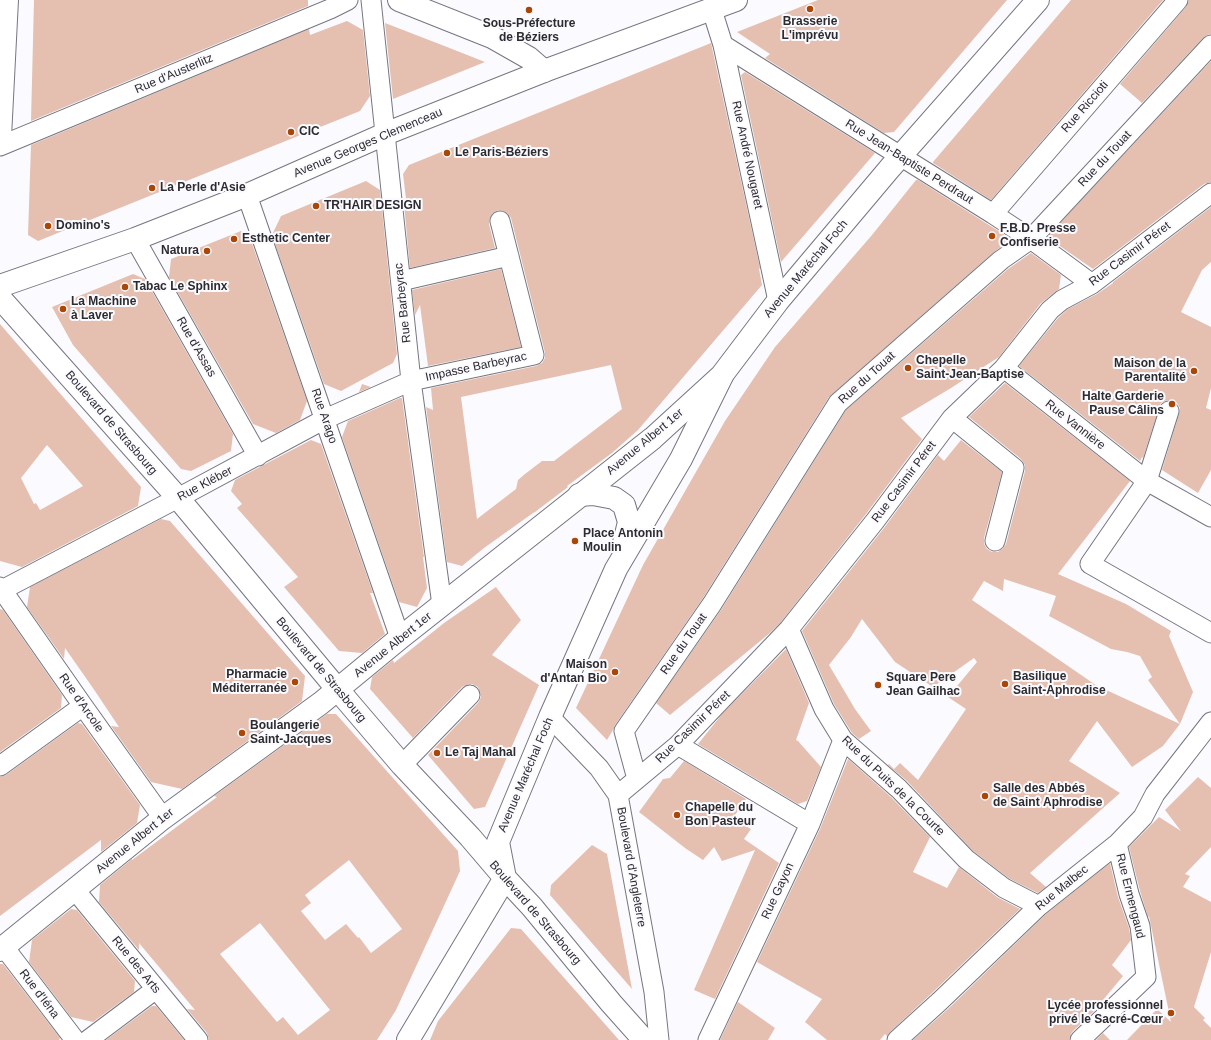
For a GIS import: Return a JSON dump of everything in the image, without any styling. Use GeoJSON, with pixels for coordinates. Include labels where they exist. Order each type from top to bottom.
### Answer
{"type":"FeatureCollection","features":[{"type":"Feature","properties":{"kind":"main road"},"geometry":{"type":"LineString","coordinates":[[399,0],[492,37],[529,58],[544,71]]}},
{"type":"Feature","properties":{"kind":"main road","name":"Avenue Georges Clemenceau"},"geometry":{"type":"LineString","coordinates":[[0,286],[135,239],[246,196],[385,134],[544,71],[736,0]]}},
{"type":"Feature","properties":{"kind":"main road","name":"Avenue Maréchal Foch"},"geometry":{"type":"LineString","coordinates":[[505,878],[498,842],[550,718],[616,569],[681,459],[722,375],[778,301],[890,168],[902,157],[1038,0]]}},
{"type":"Feature","properties":{"kind":"main road"},"geometry":{"type":"LineString","coordinates":[[0,137],[4,13]]}},
{"type":"Feature","properties":{"kind":"main road","name":"Boulevard de Strasbourg"},"geometry":{"type":"LineString","coordinates":[[0,298],[178,498],[402,765],[470,837],[532,907],[611,1003],[644,1040]]}},
{"type":"Feature","properties":{"kind":"main road","name":"Avenue Albert 1er"},"geometry":{"type":"LineString","coordinates":[[2,949],[163,818],[322,703],[442,604],[653,438],[722,375]]}},
{"type":"Feature","properties":{"kind":"main road","name":"Avenue Maréchal Foch"},"geometry":{"type":"LineString","coordinates":[[579,495],[593,494],[614,498],[624,505],[629,522],[616,569]]}},
{"type":"Feature","properties":{"kind":"main road"},"geometry":{"type":"LineString","coordinates":[[408,1040],[505,878]]}},
{"type":"Feature","properties":{"kind":"street","name":"Rue d'Austerlitz"},"geometry":{"type":"LineString","coordinates":[[0,146],[348,0]]}},
{"type":"Feature","properties":{"kind":"street","name":"Rue Barbeyrac"},"geometry":{"type":"LineString","coordinates":[[371,0],[412,381],[442,604]]}},
{"type":"Feature","properties":{"kind":"street","name":"Rue Riccioti"},"geometry":{"type":"LineString","coordinates":[[992,214],[1178,0]]}},
{"type":"Feature","properties":{"kind":"street","name":"Rue André Nougaret"},"geometry":{"type":"LineString","coordinates":[[712,10],[723,45],[778,301]]}},
{"type":"Feature","properties":{"kind":"street","name":"Rue du Touat"},"geometry":{"type":"LineString","coordinates":[[637,779],[624,731],[712,604],[838,403],[1001,260],[1031,239],[1211,44]]}},
{"type":"Feature","properties":{"kind":"street","name":"Rue Jean-Baptiste Perdraut"},"geometry":{"type":"LineString","coordinates":[[723,45],[1031,239],[1092,284]]}},
{"type":"Feature","properties":{"kind":"street","name":"Rue Casimir Péret"},"geometry":{"type":"LineString","coordinates":[[618,795],[678,745],[789,629],[874,521],[952,418],[1004,368],[1050,310],[1062,300],[1092,284],[1211,193]]}},
{"type":"Feature","properties":{"kind":"street","name":"Rue Arago"},"geometry":{"type":"LineString","coordinates":[[246,196],[325,419],[400,638]]}},
{"type":"Feature","properties":{"kind":"street","name":"Impasse Barbeyrac"},"geometry":{"type":"LineString","coordinates":[[412,381],[534,355],[500,221]]}},
{"type":"Feature","properties":{"kind":"street","name":"Rue d'Assas"},"geometry":{"type":"LineString","coordinates":[[135,239],[258,456]]}},
{"type":"Feature","properties":{"kind":"street"},"geometry":{"type":"LineString","coordinates":[[401,281],[509,256]]}},
{"type":"Feature","properties":{"kind":"street","name":"Rue Vannière"},"geometry":{"type":"LineString","coordinates":[[1004,368],[1147,481],[1211,517]]}},
{"type":"Feature","properties":{"kind":"street","name":"Rue Kléber"},"geometry":{"type":"LineString","coordinates":[[1,589],[178,498],[325,419],[412,381]]}},
{"type":"Feature","properties":{"kind":"street"},"geometry":{"type":"LineString","coordinates":[[1169,411],[1147,481],[1090,564],[1211,633]]}},
{"type":"Feature","properties":{"kind":"street"},"geometry":{"type":"LineString","coordinates":[[952,418],[1014,468],[995,541]]}},
{"type":"Feature","properties":{"kind":"street","name":"Rue d'Arcole"},"geometry":{"type":"LineString","coordinates":[[1,589],[163,818]]}},
{"type":"Feature","properties":{"kind":"street","name":"Rue du Puits de la Courte"},"geometry":{"type":"LineString","coordinates":[[789,629],[824,709],[843,740],[899,789],[966,859],[1004,888],[1039,906]]}},
{"type":"Feature","properties":{"kind":"street"},"geometry":{"type":"LineString","coordinates":[[402,765],[470,695]]}},
{"type":"Feature","properties":{"kind":"street"},"geometry":{"type":"LineString","coordinates":[[0,766],[83,706]]}},
{"type":"Feature","properties":{"kind":"street","name":"Boulevard d'Angleterre"},"geometry":{"type":"LineString","coordinates":[[550,718],[569,735],[599,768],[618,795],[654,992],[659,1040]]}},
{"type":"Feature","properties":{"kind":"street","name":"Rue Malbec"},"geometry":{"type":"LineString","coordinates":[[897,1040],[1039,906],[1117,844],[1143,817],[1155,794],[1211,722]]}},
{"type":"Feature","properties":{"kind":"street","name":"Rue Gayon"},"geometry":{"type":"LineString","coordinates":[[708,1040],[810,824],[843,740]]}},
{"type":"Feature","properties":{"kind":"street"},"geometry":{"type":"LineString","coordinates":[[678,745],[810,824]]}},
{"type":"Feature","properties":{"kind":"street","name":"Rue Ermengaud"},"geometry":{"type":"LineString","coordinates":[[1080,1040],[1146,977],[1140,926],[1129,894],[1117,844]]}},
{"type":"Feature","properties":{"kind":"street","name":"Rue des Arts"},"geometry":{"type":"LineString","coordinates":[[75,890],[198,1040]]}},
{"type":"Feature","properties":{"kind":"street","name":"Rue d'Iéna"},"geometry":{"type":"LineString","coordinates":[[2,949],[74,1040]]}},
{"type":"Feature","properties":{"kind":"street"},"geometry":{"type":"LineString","coordinates":[[88,1040],[156,989]]}},
{"type":"Feature","properties":{"kind":"building"},"geometry":{"type":"Polygon","coordinates":[[[34,0],[308,0],[308,6],[31,121],[34,0]]]}},
{"type":"Feature","properties":{"kind":"building"},"geometry":{"type":"Polygon","coordinates":[[[818,0],[1007,0],[894,132],[884,133],[765,58],[770,54],[737,32],[818,0]]]}},
{"type":"Feature","properties":{"kind":"building"},"geometry":{"type":"Polygon","coordinates":[[[1071,0],[1163,0],[991,200],[933,162],[1071,0]]]}},
{"type":"Feature","properties":{"kind":"building"},"geometry":{"type":"Polygon","coordinates":[[[1189,0],[1211,0],[1211,34],[1203,38],[1142,103],[1120,84],[1186,7],[1189,0]]]}},
{"type":"Feature","properties":{"kind":"building"},"geometry":{"type":"Polygon","coordinates":[[[347,21],[363,30],[370,96],[360,111],[38,241],[28,235],[31,145],[309,29],[310,35],[347,21]]]}},
{"type":"Feature","properties":{"kind":"building"},"geometry":{"type":"Polygon","coordinates":[[[385,23],[447,47],[485,62],[393,99],[385,23]]]}},
{"type":"Feature","properties":{"kind":"building"},"geometry":{"type":"Polygon","coordinates":[[[711,43],[760,268],[762,285],[638,430],[612,453],[567,486],[568,487],[484,548],[462,566],[447,562],[426,407],[433,410],[431,388],[536,366],[542,363],[545,358],[545,353],[511,218],[508,214],[498,210],[493,213],[490,218],[489,224],[495,248],[410,268],[404,204],[407,207],[403,174],[409,165],[711,43]],[[611,365],[461,397],[477,519],[516,489],[518,480],[542,461],[554,461],[622,409],[611,365]]]}},
{"type":"Feature","properties":{"kind":"building"},"geometry":{"type":"Polygon","coordinates":[[[1211,61],[1211,182],[1204,184],[1093,269],[1047,237],[1211,61]]]}},
{"type":"Feature","properties":{"kind":"building"},"geometry":{"type":"Polygon","coordinates":[[[745,72],[875,153],[781,262],[741,75],[745,72]]]}},
{"type":"Feature","properties":{"kind":"building"},"geometry":{"type":"Polygon","coordinates":[[[916,180],[1011,239],[994,252],[829,397],[703,598],[615,725],[607,740],[576,708],[643,565],[725,421],[775,347],[872,235],[916,180]]]}},
{"type":"Feature","properties":{"kind":"building"},"geometry":{"type":"Polygon","coordinates":[[[366,181],[380,190],[397,354],[393,363],[341,391],[324,384],[272,235],[281,216],[366,181]]]}},
{"type":"Feature","properties":{"kind":"building"},"geometry":{"type":"Polygon","coordinates":[[[1211,207],[1211,262],[1202,270],[1181,312],[1211,327],[1211,388],[1206,408],[1211,410],[1211,470],[1198,493],[1162,470],[1179,414],[1180,408],[1177,403],[1167,400],[1161,403],[1143,458],[1142,457],[1140,461],[1019,366],[1058,318],[1068,309],[1097,294],[1113,283],[1211,207]]]}},
{"type":"Feature","properties":{"kind":"building"},"geometry":{"type":"Polygon","coordinates":[[[241,231],[249,235],[307,401],[300,420],[276,433],[253,424],[169,277],[171,259],[241,231]]]}},
{"type":"Feature","properties":{"kind":"building"},"geometry":{"type":"Polygon","coordinates":[[[1031,253],[1061,275],[1059,289],[1041,303],[999,357],[901,418],[922,439],[866,514],[781,622],[770,633],[670,715],[656,703],[721,610],[846,410],[1008,269],[1031,253]]]}},
{"type":"Feature","properties":{"kind":"building"},"geometry":{"type":"Polygon","coordinates":[[[501,269],[521,347],[428,366],[420,305],[415,315],[412,290],[501,269]]]}},
{"type":"Feature","properties":{"kind":"building"},"geometry":{"type":"Polygon","coordinates":[[[133,274],[145,279],[233,434],[231,451],[191,471],[181,469],[73,345],[52,307],[133,274]]]}},
{"type":"Feature","properties":{"kind":"building"},"geometry":{"type":"Polygon","coordinates":[[[0,324],[141,487],[138,506],[22,567],[0,561],[0,324]],[[47,445],[21,478],[34,504],[36,503],[40,510],[83,486],[47,445]]]}},
{"type":"Feature","properties":{"kind":"building"},"geometry":{"type":"Polygon","coordinates":[[[1005,383],[1130,481],[1058,574],[1126,604],[1171,631],[1169,636],[1193,692],[1180,724],[1163,746],[1132,767],[1097,721],[1069,761],[1120,793],[1030,873],[1046,887],[1038,893],[1010,879],[973,851],[907,781],[888,765],[889,764],[894,769],[900,763],[918,780],[966,709],[948,697],[977,662],[974,658],[933,687],[895,662],[862,619],[851,637],[829,665],[855,709],[871,731],[859,739],[852,733],[834,704],[802,631],[884,528],[938,455],[944,461],[961,440],[1002,472],[984,538],[984,544],[987,549],[992,552],[998,552],[1003,548],[1006,544],[1025,471],[1025,465],[1021,459],[969,417],[1005,383]],[[1004,579],[1003,591],[984,581],[972,600],[1103,690],[1104,689],[1180,724],[1148,680],[1152,677],[1140,656],[1111,649],[1049,616],[1056,596],[1004,579]]]}},
{"type":"Feature","properties":{"kind":"building"},"geometry":{"type":"Polygon","coordinates":[[[362,384],[371,387],[359,392],[362,384]]]}},
{"type":"Feature","properties":{"kind":"building"},"geometry":{"type":"Polygon","coordinates":[[[402,398],[427,588],[417,607],[399,602],[342,437],[348,421],[402,398]]]}},
{"type":"Feature","properties":{"kind":"building"},"geometry":{"type":"Polygon","coordinates":[[[311,440],[321,444],[373,593],[370,593],[385,634],[362,653],[339,651],[284,587],[298,577],[237,508],[242,504],[231,491],[235,480],[311,440]]]}},
{"type":"Feature","properties":{"kind":"building"},"geometry":{"type":"Polygon","coordinates":[[[161,519],[170,521],[305,676],[302,701],[182,789],[151,782],[111,726],[119,727],[65,648],[64,659],[27,607],[30,587],[161,519]]]}},
{"type":"Feature","properties":{"kind":"building"},"geometry":{"type":"Polygon","coordinates":[[[496,587],[521,620],[492,655],[539,685],[485,807],[474,809],[428,755],[478,703],[481,697],[478,687],[472,684],[462,687],[413,738],[370,689],[372,677],[393,660],[394,663],[444,623],[496,587]]]}},
{"type":"Feature","properties":{"kind":"building"},"geometry":{"type":"Polygon","coordinates":[[[0,609],[3,610],[62,695],[61,708],[0,752],[0,609]]]}},
{"type":"Feature","properties":{"kind":"building"},"geometry":{"type":"Polygon","coordinates":[[[786,649],[809,703],[796,740],[821,767],[807,801],[798,804],[698,744],[723,713],[786,649]]]}},
{"type":"Feature","properties":{"kind":"building"},"geometry":{"type":"Polygon","coordinates":[[[327,714],[336,714],[458,851],[460,871],[396,1010],[377,1040],[209,1040],[207,1033],[187,1009],[195,1010],[139,943],[139,950],[99,902],[100,885],[132,859],[217,797],[214,796],[327,714]],[[349,860],[305,895],[311,903],[301,911],[325,940],[346,924],[358,938],[359,937],[371,953],[402,929],[349,860]],[[260,923],[220,954],[277,1022],[283,1017],[298,1035],[330,1010],[260,923]]]}},
{"type":"Feature","properties":{"kind":"building"},"geometry":{"type":"Polygon","coordinates":[[[78,723],[82,724],[140,805],[137,823],[101,852],[101,840],[0,916],[0,777],[6,775],[78,723]]]}},
{"type":"Feature","properties":{"kind":"building"},"geometry":{"type":"Polygon","coordinates":[[[848,759],[891,797],[930,837],[913,872],[947,888],[959,867],[997,897],[1020,909],[887,1036],[885,1034],[880,1040],[827,1040],[805,1022],[822,999],[757,962],[820,829],[848,759]]]}},
{"type":"Feature","properties":{"kind":"building"},"geometry":{"type":"Polygon","coordinates":[[[684,761],[746,799],[733,818],[751,829],[744,839],[779,863],[715,999],[694,990],[755,850],[722,861],[714,847],[703,860],[639,812],[663,779],[670,778],[684,761]]]}},
{"type":"Feature","properties":{"kind":"building"},"geometry":{"type":"Polygon","coordinates":[[[1198,777],[1211,788],[1211,847],[1185,874],[1190,876],[1183,887],[1211,902],[1211,952],[1194,1007],[1205,1018],[1203,1020],[1211,1028],[1211,1040],[1127,1040],[1157,1009],[1171,1022],[1149,916],[1148,917],[1140,891],[1129,847],[1159,817],[1181,831],[1165,810],[1198,777]]]}},
{"type":"Feature","properties":{"kind":"building"},"geometry":{"type":"Polygon","coordinates":[[[592,845],[607,854],[632,989],[550,895],[551,885],[592,845]]]}},
{"type":"Feature","properties":{"kind":"building"},"geometry":{"type":"Polygon","coordinates":[[[1110,863],[1118,897],[1129,928],[1131,940],[1112,965],[1123,976],[1093,1012],[1072,1032],[1069,1040],[913,1040],[948,1009],[1046,914],[1110,863]]]}},
{"type":"Feature","properties":{"kind":"building"},"geometry":{"type":"Polygon","coordinates":[[[71,909],[77,910],[135,981],[134,992],[93,1022],[71,1017],[29,962],[32,940],[71,909]]]}},
{"type":"Feature","properties":{"kind":"building"},"geometry":{"type":"Polygon","coordinates":[[[511,928],[521,929],[619,1040],[430,1040],[438,1021],[511,928]]]}},
{"type":"Feature","properties":{"kind":"building"},"geometry":{"type":"Polygon","coordinates":[[[0,964],[3,964],[60,1038],[59,1040],[0,1040],[0,964]]]}},
{"type":"Feature","properties":{"kind":"building"},"geometry":{"type":"Polygon","coordinates":[[[738,1002],[775,1028],[768,1040],[720,1040],[738,1002]]]}},
{"type":"Feature","properties":{"kind":"building"},"geometry":{"type":"Polygon","coordinates":[[[152,1006],[156,1006],[184,1040],[106,1040],[152,1006]]]}},
{"type":"Feature","properties":{"kind":"building"},"geometry":{"type":"Polygon","coordinates":[[[1103,1033],[1110,1040],[1096,1040],[1103,1033]]]}},
{"type":"Feature","properties":{"kind":"place","name":"Brasserie L'imprévu"},"geometry":{"type":"Point","coordinates":[810,9]}},
{"type":"Feature","properties":{"kind":"place","name":"Sous-Préfecture de Béziers"},"geometry":{"type":"Point","coordinates":[529,10]}},
{"type":"Feature","properties":{"kind":"place","name":"CIC"},"geometry":{"type":"Point","coordinates":[291,132]}},
{"type":"Feature","properties":{"kind":"place","name":"Le Paris-Béziers"},"geometry":{"type":"Point","coordinates":[447,153]}},
{"type":"Feature","properties":{"kind":"place","name":"La Perle d'Asie"},"geometry":{"type":"Point","coordinates":[152,188]}},
{"type":"Feature","properties":{"kind":"place","name":"TR'HAIR DESIGN"},"geometry":{"type":"Point","coordinates":[316,206]}},
{"type":"Feature","properties":{"kind":"place","name":"Domino's"},"geometry":{"type":"Point","coordinates":[48,226]}},
{"type":"Feature","properties":{"kind":"place","name":"F.B.D. Presse Confiserie"},"geometry":{"type":"Point","coordinates":[992,236]}},
{"type":"Feature","properties":{"kind":"place","name":"Esthetic Center"},"geometry":{"type":"Point","coordinates":[234,239]}},
{"type":"Feature","properties":{"kind":"place","name":"Natura"},"geometry":{"type":"Point","coordinates":[207,251]}},
{"type":"Feature","properties":{"kind":"place","name":"Tabac Le Sphinx"},"geometry":{"type":"Point","coordinates":[125,287]}},
{"type":"Feature","properties":{"kind":"place","name":"La Machine à Laver"},"geometry":{"type":"Point","coordinates":[63,309]}},
{"type":"Feature","properties":{"kind":"place","name":"Chepelle Saint-Jean-Baptise"},"geometry":{"type":"Point","coordinates":[908,368]}},
{"type":"Feature","properties":{"kind":"place","name":"Maison de la Parentalité"},"geometry":{"type":"Point","coordinates":[1194,371]}},
{"type":"Feature","properties":{"kind":"place","name":"Halte Garderie Pause Câlins"},"geometry":{"type":"Point","coordinates":[1172,404]}},
{"type":"Feature","properties":{"kind":"place","name":"Place Antonin Moulin"},"geometry":{"type":"Point","coordinates":[575,541]}},
{"type":"Feature","properties":{"kind":"place","name":"Maison d'Antan Bio"},"geometry":{"type":"Point","coordinates":[615,672]}},
{"type":"Feature","properties":{"kind":"place","name":"Pharmacie Méditerranée"},"geometry":{"type":"Point","coordinates":[295,682]}},
{"type":"Feature","properties":{"kind":"place","name":"Basilique Saint-Aphrodise"},"geometry":{"type":"Point","coordinates":[1005,684]}},
{"type":"Feature","properties":{"kind":"place","name":"Square Pere Jean Gailhac"},"geometry":{"type":"Point","coordinates":[878,685]}},
{"type":"Feature","properties":{"kind":"place","name":"Boulangerie Saint-Jacques"},"geometry":{"type":"Point","coordinates":[242,733]}},
{"type":"Feature","properties":{"kind":"place","name":"Le Taj Mahal"},"geometry":{"type":"Point","coordinates":[437,753]}},
{"type":"Feature","properties":{"kind":"place","name":"Salle des Abbés de Saint Aphrodise"},"geometry":{"type":"Point","coordinates":[985,796]}},
{"type":"Feature","properties":{"kind":"place","name":"Chapelle du Bon Pasteur"},"geometry":{"type":"Point","coordinates":[677,815]}},
{"type":"Feature","properties":{"kind":"place","name":"Lycée professionnel privé le Sacré-Cœur"},"geometry":{"type":"Point","coordinates":[1171,1013]}}]}
